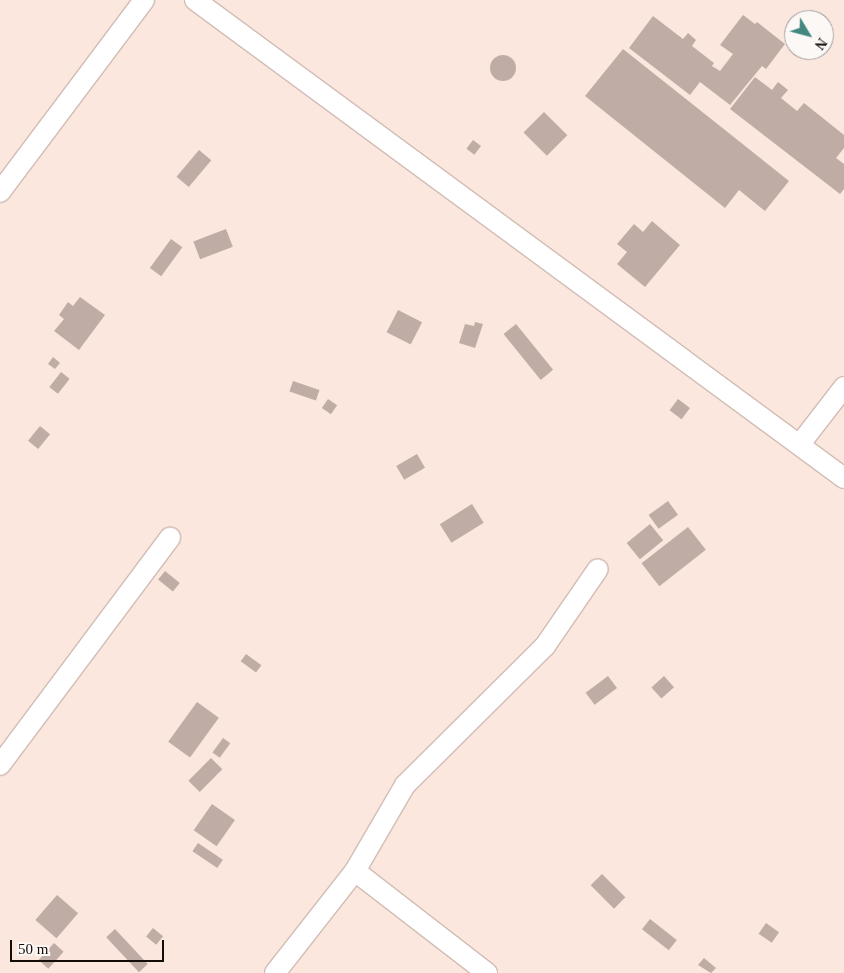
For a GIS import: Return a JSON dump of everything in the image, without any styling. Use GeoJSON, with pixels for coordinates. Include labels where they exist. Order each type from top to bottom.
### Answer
{"type":"FeatureCollection","features":[{"type":"Feature","properties":{"kind":"street"},"geometry":{"type":"LineString","coordinates":[[0,192],[144,0]]}},
{"type":"Feature","properties":{"kind":"street"},"geometry":{"type":"LineString","coordinates":[[195,0],[844,478]]}},
{"type":"Feature","properties":{"kind":"street"},"geometry":{"type":"LineString","coordinates":[[800,444],[844,387]]}},
{"type":"Feature","properties":{"kind":"street"},"geometry":{"type":"LineString","coordinates":[[0,765],[170,538]]}},
{"type":"Feature","properties":{"kind":"street"},"geometry":{"type":"LineString","coordinates":[[275,973],[355,871],[405,785],[545,646],[598,569]]}},
{"type":"Feature","properties":{"kind":"street"},"geometry":{"type":"LineString","coordinates":[[355,871],[487,973]]}},
{"type":"Feature","properties":{"kind":"building"},"geometry":{"type":"Polygon","coordinates":[[[743,15],[755,24],[757,22],[784,43],[766,69],[762,66],[730,105],[700,82],[690,95],[629,48],[653,16],[683,39],[688,33],[696,40],[692,46],[714,63],[712,66],[720,71],[733,54],[720,45],[743,15]]]}},
{"type":"Feature","properties":{"kind":"building"},"geometry":{"type":"Polygon","coordinates":[[[623,49],[789,181],[765,211],[739,190],[725,208],[585,96],[623,49]]]}},
{"type":"Feature","properties":{"kind":"building"},"geometry":{"type":"Polygon","coordinates":[[[503,55],[512,59],[516,68],[512,77],[503,81],[494,77],[490,68],[494,59],[503,55]]]}},
{"type":"Feature","properties":{"kind":"building"},"geometry":{"type":"Polygon","coordinates":[[[755,77],[772,90],[778,82],[788,90],[781,98],[797,111],[804,103],[844,135],[844,148],[836,158],[844,164],[844,189],[840,194],[730,109],[755,77]]]}},
{"type":"Feature","properties":{"kind":"building"},"geometry":{"type":"Polygon","coordinates":[[[544,112],[567,135],[547,156],[523,133],[544,112]]]}},
{"type":"Feature","properties":{"kind":"building"},"geometry":{"type":"Polygon","coordinates":[[[473,140],[481,146],[474,155],[466,149],[473,140]]]}},
{"type":"Feature","properties":{"kind":"building"},"geometry":{"type":"Polygon","coordinates":[[[199,150],[211,160],[189,187],[177,177],[199,150]]]}},
{"type":"Feature","properties":{"kind":"building"},"geometry":{"type":"Polygon","coordinates":[[[652,221],[680,245],[645,287],[617,264],[627,252],[617,244],[634,224],[643,232],[652,221]]]}},
{"type":"Feature","properties":{"kind":"building"},"geometry":{"type":"Polygon","coordinates":[[[226,229],[233,247],[200,259],[193,242],[226,229]]]}},
{"type":"Feature","properties":{"kind":"building"},"geometry":{"type":"Polygon","coordinates":[[[171,239],[182,247],[161,276],[150,268],[171,239]]]}},
{"type":"Feature","properties":{"kind":"building"},"geometry":{"type":"Polygon","coordinates":[[[80,297],[105,315],[79,350],[54,331],[64,319],[59,315],[68,302],[73,306],[80,297]]]}},
{"type":"Feature","properties":{"kind":"building"},"geometry":{"type":"Polygon","coordinates":[[[398,310],[422,322],[411,345],[387,332],[398,310]]]}},
{"type":"Feature","properties":{"kind":"building"},"geometry":{"type":"Polygon","coordinates":[[[475,322],[483,324],[475,348],[459,343],[465,324],[474,326],[475,322]]]}},
{"type":"Feature","properties":{"kind":"building"},"geometry":{"type":"Polygon","coordinates":[[[516,324],[553,370],[541,380],[504,334],[516,324]]]}},
{"type":"Feature","properties":{"kind":"building"},"geometry":{"type":"Polygon","coordinates":[[[53,357],[60,363],[55,369],[48,364],[53,357]]]}},
{"type":"Feature","properties":{"kind":"building"},"geometry":{"type":"Polygon","coordinates":[[[61,372],[70,379],[58,394],[49,387],[61,372]]]}},
{"type":"Feature","properties":{"kind":"building"},"geometry":{"type":"Polygon","coordinates":[[[293,381],[319,390],[316,401],[289,391],[293,381]]]}},
{"type":"Feature","properties":{"kind":"building"},"geometry":{"type":"Polygon","coordinates":[[[328,399],[337,405],[331,414],[322,408],[328,399]]]}},
{"type":"Feature","properties":{"kind":"building"},"geometry":{"type":"Polygon","coordinates":[[[678,399],[690,408],[682,419],[670,410],[678,399]]]}},
{"type":"Feature","properties":{"kind":"building"},"geometry":{"type":"Polygon","coordinates":[[[40,426],[50,434],[38,449],[28,441],[40,426]]]}},
{"type":"Feature","properties":{"kind":"building"},"geometry":{"type":"Polygon","coordinates":[[[417,454],[425,468],[404,480],[396,466],[417,454]]]}},
{"type":"Feature","properties":{"kind":"building"},"geometry":{"type":"Polygon","coordinates":[[[668,501],[678,515],[659,529],[649,515],[668,501]]]}},
{"type":"Feature","properties":{"kind":"building"},"geometry":{"type":"Polygon","coordinates":[[[472,504],[484,523],[451,543],[440,524],[472,504]]]}},
{"type":"Feature","properties":{"kind":"building"},"geometry":{"type":"Polygon","coordinates":[[[650,524],[663,540],[640,559],[627,543],[650,524]]]}},
{"type":"Feature","properties":{"kind":"building"},"geometry":{"type":"Polygon","coordinates":[[[688,527],[706,550],[659,586],[642,563],[688,527]]]}},
{"type":"Feature","properties":{"kind":"building"},"geometry":{"type":"Polygon","coordinates":[[[165,571],[180,583],[173,592],[158,580],[165,571]]]}},
{"type":"Feature","properties":{"kind":"building"},"geometry":{"type":"Polygon","coordinates":[[[246,654],[261,665],[256,672],[241,661],[246,654]]]}},
{"type":"Feature","properties":{"kind":"building"},"geometry":{"type":"Polygon","coordinates":[[[608,676],[617,688],[595,705],[586,693],[608,676]]]}},
{"type":"Feature","properties":{"kind":"building"},"geometry":{"type":"Polygon","coordinates":[[[664,676],[674,687],[661,699],[651,687],[664,676]]]}},
{"type":"Feature","properties":{"kind":"building"},"geometry":{"type":"Polygon","coordinates":[[[197,702],[219,718],[190,758],[168,742],[197,702]]]}},
{"type":"Feature","properties":{"kind":"building"},"geometry":{"type":"Polygon","coordinates":[[[223,738],[230,743],[220,758],[212,753],[223,738]]]}},
{"type":"Feature","properties":{"kind":"building"},"geometry":{"type":"Polygon","coordinates":[[[211,758],[222,769],[200,792],[188,781],[211,758]]]}},
{"type":"Feature","properties":{"kind":"building"},"geometry":{"type":"Polygon","coordinates":[[[212,804],[235,820],[217,846],[194,830],[212,804]]]}},
{"type":"Feature","properties":{"kind":"building"},"geometry":{"type":"Polygon","coordinates":[[[198,843],[223,860],[217,868],[192,851],[198,843]]]}},
{"type":"Feature","properties":{"kind":"building"},"geometry":{"type":"Polygon","coordinates":[[[602,874],[625,897],[614,909],[591,885],[602,874]]]}},
{"type":"Feature","properties":{"kind":"building"},"geometry":{"type":"Polygon","coordinates":[[[57,895],[78,913],[56,938],[35,920],[57,895]]]}},
{"type":"Feature","properties":{"kind":"building"},"geometry":{"type":"Polygon","coordinates":[[[650,919],[677,940],[669,950],[642,929],[650,919]]]}},
{"type":"Feature","properties":{"kind":"building"},"geometry":{"type":"Polygon","coordinates":[[[766,923],[779,932],[772,943],[759,934],[766,923]]]}},
{"type":"Feature","properties":{"kind":"building"},"geometry":{"type":"Polygon","coordinates":[[[153,928],[163,936],[156,945],[146,937],[153,928]]]}},
{"type":"Feature","properties":{"kind":"building"},"geometry":{"type":"Polygon","coordinates":[[[115,929],[148,964],[139,972],[106,937],[115,929]]]}},
{"type":"Feature","properties":{"kind":"building"},"geometry":{"type":"Polygon","coordinates":[[[54,943],[64,952],[48,969],[39,960],[54,943]]]}},
{"type":"Feature","properties":{"kind":"building"},"geometry":{"type":"Polygon","coordinates":[[[704,958],[716,968],[711,973],[698,965],[704,958]]]}}]}
